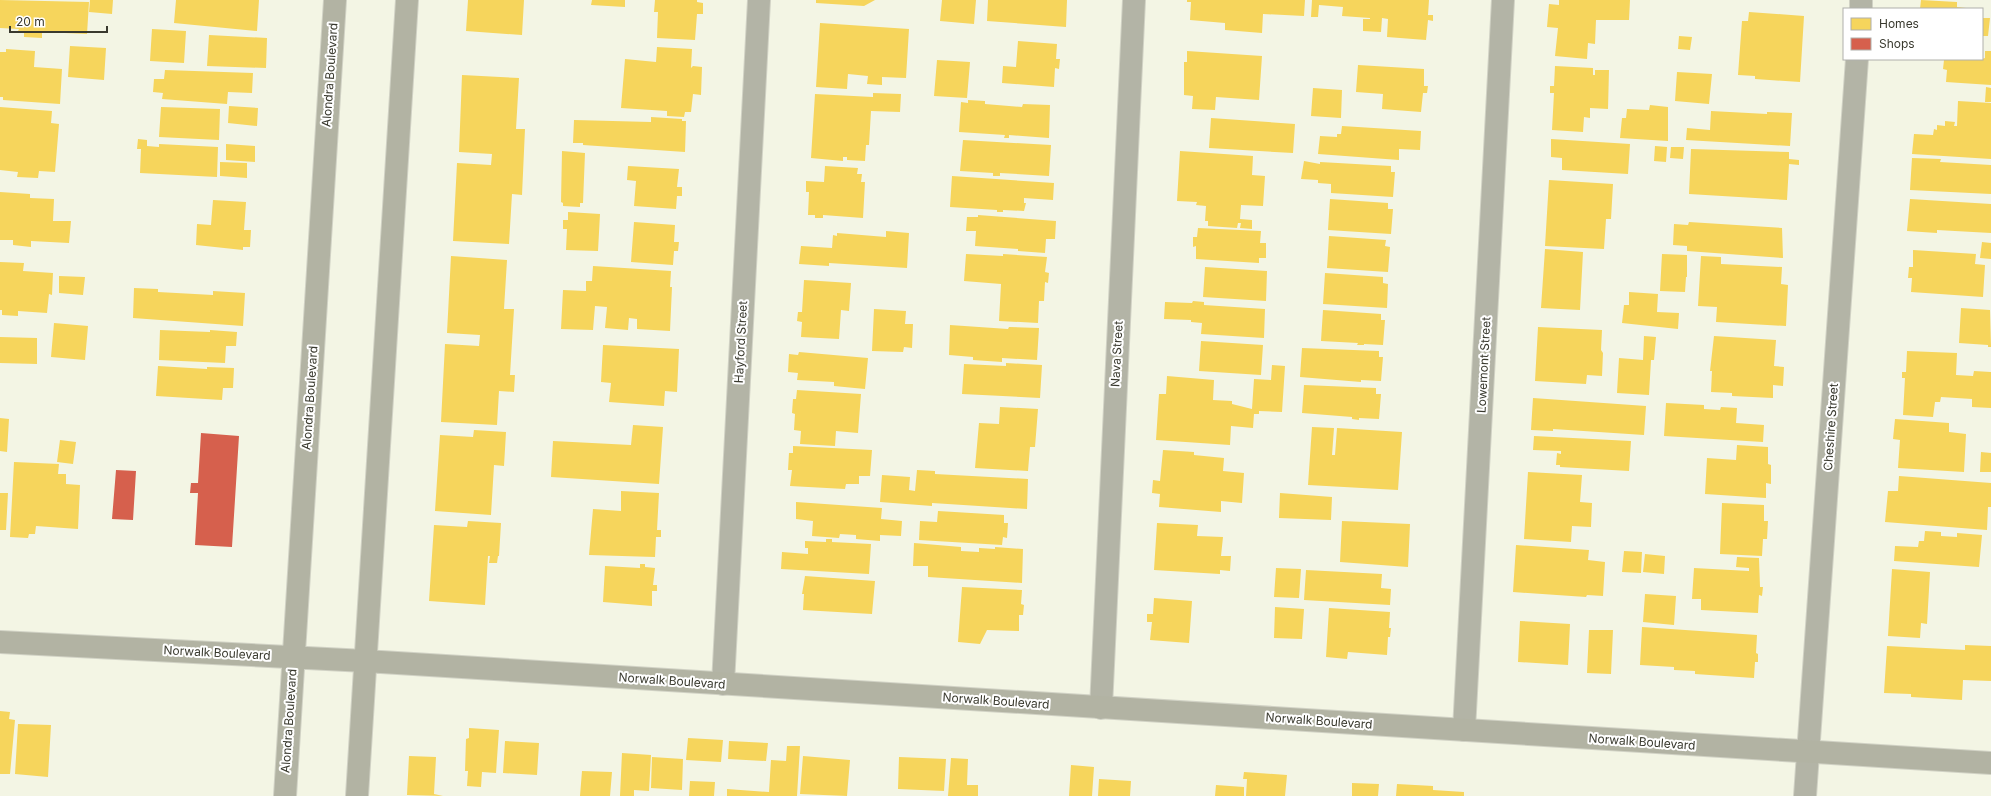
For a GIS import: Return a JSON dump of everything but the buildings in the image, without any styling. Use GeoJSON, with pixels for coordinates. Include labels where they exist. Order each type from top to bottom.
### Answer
{"type":"FeatureCollection","features":[{"type":"Feature","properties":{"kind":"street","name":"Alondra Boulevard"},"geometry":{"type":"LineString","coordinates":[[285,796],[335,0]]}},
{"type":"Feature","properties":{"kind":"street"},"geometry":{"type":"LineString","coordinates":[[357,796],[407,0]]}},
{"type":"Feature","properties":{"kind":"street","name":"Hayford Street"},"geometry":{"type":"LineString","coordinates":[[723,684],[759,0]]}},
{"type":"Feature","properties":{"kind":"street","name":"Nava Street"},"geometry":{"type":"LineString","coordinates":[[1101,708],[1134,0]]}},
{"type":"Feature","properties":{"kind":"street","name":"Lowemont Street"},"geometry":{"type":"LineString","coordinates":[[1464,730],[1503,0]]}},
{"type":"Feature","properties":{"kind":"street","name":"Cheshire Street"},"geometry":{"type":"LineString","coordinates":[[1805,796],[1857,60]]}},
{"type":"Feature","properties":{"kind":"street","name":"Norwalk Boulevard"},"geometry":{"type":"LineString","coordinates":[[0,642],[365,661],[1991,764]]}}]}
